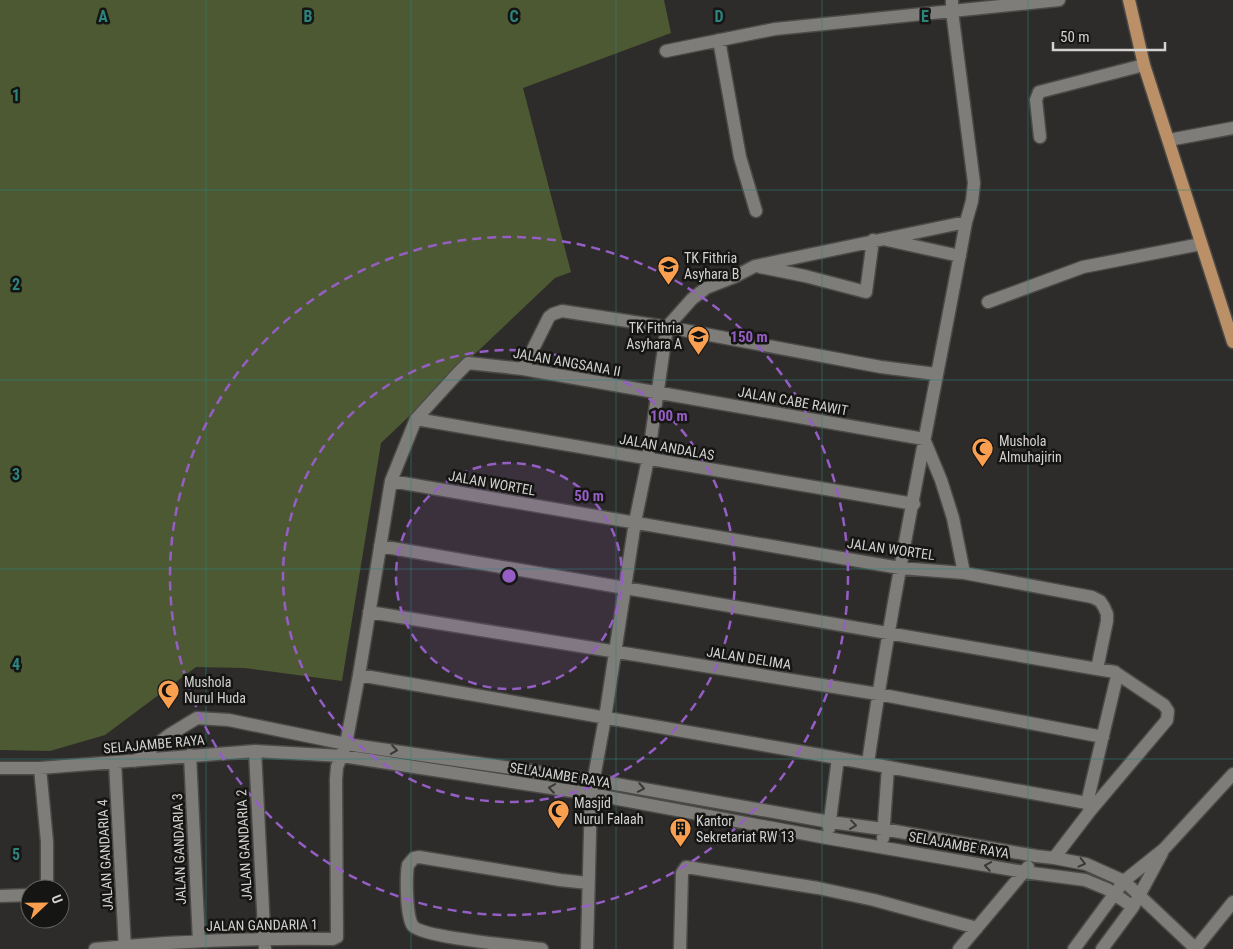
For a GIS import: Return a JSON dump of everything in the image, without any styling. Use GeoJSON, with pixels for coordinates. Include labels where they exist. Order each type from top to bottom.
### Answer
{"type":"FeatureCollection","features":[{"type":"Feature","properties":{"kind":"main road"},"geometry":{"type":"LineString","coordinates":[[1129,0],[1144,65],[1233,342]]}},
{"type":"Feature","properties":{"kind":"street"},"geometry":{"type":"LineString","coordinates":[[666,51],[784,28],[952,5],[1059,0]]}},
{"type":"Feature","properties":{"kind":"street"},"geometry":{"type":"LineString","coordinates":[[868,763],[900,568],[914,504],[936,374],[974,184],[952,5]]}},
{"type":"Feature","properties":{"kind":"street"},"geometry":{"type":"LineString","coordinates":[[719,40],[740,157],[756,211]]}},
{"type":"Feature","properties":{"kind":"street"},"geometry":{"type":"LineString","coordinates":[[1040,137],[1036,100],[1039,92],[1144,65]]}},
{"type":"Feature","properties":{"kind":"street"},"geometry":{"type":"LineString","coordinates":[[1169,140],[1233,128]]}},
{"type":"Feature","properties":{"kind":"street"},"geometry":{"type":"LineString","coordinates":[[587,949],[591,794],[605,718],[635,522],[648,459],[667,327],[692,299],[706,288],[755,266],[966,222]]}},
{"type":"Feature","properties":{"kind":"street"},"geometry":{"type":"LineString","coordinates":[[876,240],[960,256]]}},
{"type":"Feature","properties":{"kind":"street"},"geometry":{"type":"LineString","coordinates":[[755,266],[805,276],[866,292],[876,240]]}},
{"type":"Feature","properties":{"kind":"street"},"geometry":{"type":"LineString","coordinates":[[988,302],[1083,268],[1201,244]]}},
{"type":"Feature","properties":{"kind":"street"},"geometry":{"type":"LineString","coordinates":[[523,369],[549,317],[557,312],[568,311],[667,327],[881,367],[936,374]]}},
{"type":"Feature","properties":{"kind":"street","name":"JALAN ANGSANA II"},"geometry":{"type":"LineString","coordinates":[[416,419],[464,366],[472,363],[523,369],[657,393]]}},
{"type":"Feature","properties":{"kind":"street","name":"JALAN CABE RAWIT"},"geometry":{"type":"LineString","coordinates":[[657,393],[924,439]]}},
{"type":"Feature","properties":{"kind":"street"},"geometry":{"type":"LineString","coordinates":[[344,750],[359,674],[391,481],[416,419]]}},
{"type":"Feature","properties":{"kind":"street","name":"JALAN ANDALAS"},"geometry":{"type":"LineString","coordinates":[[416,419],[914,504]]}},
{"type":"Feature","properties":{"kind":"street"},"geometry":{"type":"LineString","coordinates":[[924,439],[942,480],[953,518],[964,573]]}},
{"type":"Feature","properties":{"kind":"street","name":"JALAN WORTEL"},"geometry":{"type":"LineString","coordinates":[[391,481],[900,568],[964,573],[1092,597],[1100,601],[1107,614],[1097,669]]}},
{"type":"Feature","properties":{"kind":"street"},"geometry":{"type":"LineString","coordinates":[[380,546],[625,589],[889,632],[1116,673],[1164,705],[1168,711],[1167,720],[1088,807],[1054,858]]}},
{"type":"Feature","properties":{"kind":"street","name":"JALAN DELIMA"},"geometry":{"type":"LineString","coordinates":[[369,612],[878,694],[1103,737]]}},
{"type":"Feature","properties":{"kind":"street"},"geometry":{"type":"LineString","coordinates":[[1088,807],[1117,676],[1116,673]]}},
{"type":"Feature","properties":{"kind":"street"},"geometry":{"type":"LineString","coordinates":[[359,674],[868,763],[1088,807]]}},
{"type":"Feature","properties":{"kind":"street"},"geometry":{"type":"LineString","coordinates":[[135,760],[169,735],[197,718],[229,720],[344,750],[593,780],[830,822],[883,829],[1086,864],[1124,881],[1140,894],[1195,949],[1233,902]]}},
{"type":"Feature","properties":{"kind":"street","name":"SELAJAMBE RAYA"},"geometry":{"type":"LineString","coordinates":[[0,768],[40,768],[255,750],[344,750],[828,838],[1024,872],[1085,880],[1098,884],[1133,907]]}},
{"type":"Feature","properties":{"kind":"street","name":"JALAN GANDARIA 2"},"geometry":{"type":"LineString","coordinates":[[255,750],[264,945]]}},
{"type":"Feature","properties":{"kind":"street","name":"JALAN GANDARIA 1"},"geometry":{"type":"LineString","coordinates":[[95,949],[198,941],[264,945],[332,939],[338,935],[336,779],[337,767],[344,750]]}},
{"type":"Feature","properties":{"kind":"street","name":"JALAN GANDARIA 3"},"geometry":{"type":"LineString","coordinates":[[190,756],[198,941]]}},
{"type":"Feature","properties":{"kind":"street"},"geometry":{"type":"LineString","coordinates":[[828,838],[838,758]]}},
{"type":"Feature","properties":{"kind":"street","name":"JALAN GANDARIA 4"},"geometry":{"type":"LineString","coordinates":[[115,762],[125,947]]}},
{"type":"Feature","properties":{"kind":"street"},"geometry":{"type":"LineString","coordinates":[[882,847],[888,767]]}},
{"type":"Feature","properties":{"kind":"street"},"geometry":{"type":"LineString","coordinates":[[40,768],[47,842],[48,879]]}},
{"type":"Feature","properties":{"kind":"street"},"geometry":{"type":"LineString","coordinates":[[1074,949],[1124,881],[1164,849],[1233,774]]}},
{"type":"Feature","properties":{"kind":"street"},"geometry":{"type":"LineString","coordinates":[[1102,949],[1133,907],[1164,849]]}},
{"type":"Feature","properties":{"kind":"street"},"geometry":{"type":"LineString","coordinates":[[959,949],[1036,856]]}},
{"type":"Feature","properties":{"kind":"street"},"geometry":{"type":"LineString","coordinates":[[542,949],[446,936],[414,927],[409,918],[408,865],[414,858],[419,857],[588,883]]}},
{"type":"Feature","properties":{"kind":"street"},"geometry":{"type":"LineString","coordinates":[[680,949],[682,873],[686,867],[818,888],[874,900],[977,928]]}},
{"type":"Feature","properties":{"kind":"street"},"geometry":{"type":"LineString","coordinates":[[0,896],[20,895]]}},
{"type":"Feature","properties":{"kind":"green space"},"geometry":{"type":"Polygon","coordinates":[[[0,0],[664,0],[671,33],[523,88],[571,272],[555,278],[381,443],[342,681],[244,668],[196,667],[105,735],[50,751],[0,750],[0,0]]]}},
{"type":"Feature","properties":{"kind":"place","name":"TK Fithria Asyhara B"},"geometry":{"type":"Point","coordinates":[668,285]}},
{"type":"Feature","properties":{"kind":"place","name":"TK Fithria Asyhara A"},"geometry":{"type":"Point","coordinates":[698,355]}},
{"type":"Feature","properties":{"kind":"place","name":"Mushola Almuhajirin"},"geometry":{"type":"Point","coordinates":[983,468]}},
{"type":"Feature","properties":{"kind":"place","name":"Mushola Nurul Huda"},"geometry":{"type":"Point","coordinates":[168,709]}},
{"type":"Feature","properties":{"kind":"place","name":"Masjid Nurul Falaah"},"geometry":{"type":"Point","coordinates":[558,830]}},
{"type":"Feature","properties":{"kind":"place","name":"Kantor Sekretariat RW 13"},"geometry":{"type":"Point","coordinates":[680,848]}}]}
